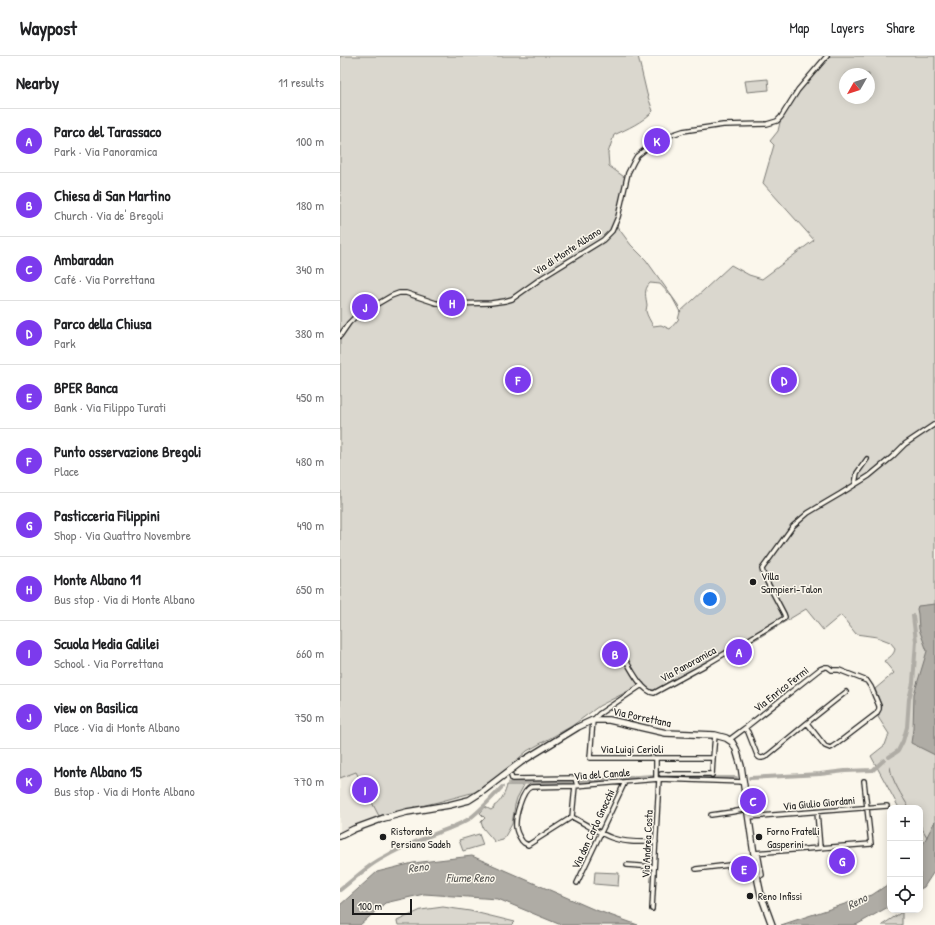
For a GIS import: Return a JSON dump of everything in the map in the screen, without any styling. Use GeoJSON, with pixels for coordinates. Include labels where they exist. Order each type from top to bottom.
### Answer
{"type":"FeatureCollection","features":[{"type":"Feature","properties":{"kind":"main road","name":"Via Porrettana"},"geometry":{"type":"LineString","coordinates":[[340,836],[354,828],[384,818],[469,800],[483,792],[521,762],[578,727],[594,720],[614,721],[666,733],[715,735],[729,740]]}},
{"type":"Feature","properties":{"kind":"main road"},"geometry":{"type":"LineString","coordinates":[[729,740],[735,746],[738,754],[756,853],[755,862],[758,881],[762,898],[772,925]]}},
{"type":"Feature","properties":{"kind":"street","name":"Via di Monte Albano"},"geometry":{"type":"LineString","coordinates":[[340,336],[355,317],[399,293],[406,293],[436,303],[444,304],[490,303],[512,299],[543,277],[603,240],[612,231],[618,217],[628,173],[637,156],[652,144],[682,131],[723,125],[767,124],[779,119],[798,90],[827,56]]}},
{"type":"Feature","properties":{"kind":"street","name":"Via Panoramica"},"geometry":{"type":"LineString","coordinates":[[642,685],[648,692],[656,692],[709,663],[783,619],[785,616],[762,573],[762,568],[793,526],[808,513],[869,476],[905,444],[935,424]]}},
{"type":"Feature","properties":{"kind":"street"},"geometry":{"type":"LineString","coordinates":[[855,484],[857,473],[867,459]]}},
{"type":"Feature","properties":{"kind":"street"},"geometry":{"type":"LineString","coordinates":[[594,720],[599,714],[642,685],[621,652]]}},
{"type":"Feature","properties":{"kind":"street","name":"Via Enrico Fermi"},"geometry":{"type":"LineString","coordinates":[[745,728],[820,669],[825,667],[832,670],[839,670],[867,681],[879,706],[878,712],[830,748],[825,746],[807,723]]}},
{"type":"Feature","properties":{"kind":"street"},"geometry":{"type":"LineString","coordinates":[[729,740],[745,728],[758,757],[762,758],[768,755],[846,692]]}},
{"type":"Feature","properties":{"kind":"street","name":"Via Luigi Cerioli"},"geometry":{"type":"LineString","coordinates":[[594,720],[590,758],[713,758]]}},
{"type":"Feature","properties":{"kind":"street"},"geometry":{"type":"LineString","coordinates":[[712,780],[715,735]]}},
{"type":"Feature","properties":{"kind":"street","name":"Via Andrea Costa"},"geometry":{"type":"LineString","coordinates":[[652,909],[658,779],[656,759]]}},
{"type":"Feature","properties":{"kind":"street"},"geometry":{"type":"LineString","coordinates":[[662,774],[712,774]]}},
{"type":"Feature","properties":{"kind":"street"},"geometry":{"type":"LineString","coordinates":[[511,776],[512,779],[575,778],[576,786],[572,817],[612,839],[628,842],[656,842]]}},
{"type":"Feature","properties":{"kind":"street","name":"Via del Canale"},"geometry":{"type":"LineString","coordinates":[[572,817],[530,844],[522,842],[516,827],[521,799],[527,789],[531,787],[576,786],[658,779],[744,782]]}},
{"type":"Feature","properties":{"kind":"street"},"geometry":{"type":"LineString","coordinates":[[762,875],[756,853],[871,844],[864,781]]}},
{"type":"Feature","properties":{"kind":"street","name":"Via don Carlo Gnocchi"},"geometry":{"type":"LineString","coordinates":[[577,883],[625,782]]}},
{"type":"Feature","properties":{"kind":"street","name":"Via Giulio Giordani"},"geometry":{"type":"LineString","coordinates":[[749,817],[887,806]]}},
{"type":"Feature","properties":{"kind":"street"},"geometry":{"type":"LineString","coordinates":[[711,815],[748,809]]}},
{"type":"Feature","properties":{"kind":"street"},"geometry":{"type":"LineString","coordinates":[[817,812],[820,848]]}},
{"type":"Feature","properties":{"kind":"street"},"geometry":{"type":"LineString","coordinates":[[696,869],[755,862]]}},
{"type":"Feature","properties":{"kind":"street"},"geometry":{"type":"LineString","coordinates":[[627,865],[654,867]]}},
{"type":"Feature","properties":{"kind":"shaded area"},"geometry":{"type":"Polygon","coordinates":[[[340,56],[638,56],[647,94],[653,111],[640,122],[614,135],[608,153],[609,166],[627,179],[616,225],[631,245],[646,260],[678,305],[680,312],[731,265],[749,275],[762,279],[814,240],[763,183],[774,145],[770,141],[778,131],[781,118],[812,74],[830,56],[935,56],[935,858],[923,849],[923,805],[897,805],[871,756],[885,745],[889,734],[878,717],[882,707],[875,689],[894,673],[884,661],[893,654],[895,648],[890,642],[877,637],[856,634],[841,615],[823,630],[806,609],[743,646],[747,652],[736,659],[731,652],[653,692],[642,684],[599,706],[572,726],[527,751],[501,774],[475,792],[379,816],[356,772],[340,778],[340,56]],[[650,283],[646,288],[646,311],[653,326],[661,325],[670,329],[678,320],[680,312],[672,297],[660,284],[650,283]]]}},
{"type":"Feature","properties":{"kind":"shaded area"},"geometry":{"type":"Polygon","coordinates":[[[768,79],[769,90],[747,92],[745,81],[768,79]]]}},
{"type":"Feature","properties":{"kind":"shaded area"},"geometry":{"type":"Polygon","coordinates":[[[367,749],[404,813],[340,836],[340,767],[367,749]]]}},
{"type":"Feature","properties":{"kind":"shaded area"},"geometry":{"type":"Polygon","coordinates":[[[507,785],[524,785],[517,798],[512,824],[503,840],[495,842],[483,828],[481,822],[485,818],[480,813],[485,807],[491,810],[494,808],[502,797],[507,785]]]}},
{"type":"Feature","properties":{"kind":"shaded area"},"geometry":{"type":"Polygon","coordinates":[[[479,834],[483,845],[463,851],[459,840],[479,834]]]}},
{"type":"Feature","properties":{"kind":"shaded area"},"geometry":{"type":"Polygon","coordinates":[[[595,872],[619,873],[618,886],[594,884],[595,872]]]}},
{"type":"Feature","properties":{"kind":"shaded area"},"geometry":{"type":"Polygon","coordinates":[[[443,907],[470,911],[515,922],[512,925],[398,925],[397,921],[421,910],[443,907]]]}},
{"type":"Feature","properties":{"kind":"shaded area"},"geometry":{"type":"Polygon","coordinates":[[[900,913],[902,913],[902,925],[882,925],[900,913]]]}},
{"type":"Feature","properties":{"kind":"water"},"geometry":{"type":"Polygon","coordinates":[[[935,604],[935,755],[911,743],[914,694],[927,651],[919,629],[917,609],[918,606],[935,604]]]}},
{"type":"Feature","properties":{"kind":"water"},"geometry":{"type":"Polygon","coordinates":[[[935,821],[935,870],[923,888],[923,877],[923,844],[935,821]]]}},
{"type":"Feature","properties":{"kind":"water","name":"Fiume Reno"},"geometry":{"type":"Polygon","coordinates":[[[472,856],[593,909],[638,925],[561,925],[498,899],[424,894],[385,903],[360,925],[340,925],[340,905],[377,872],[413,863],[472,856]]]}},
{"type":"Feature","properties":{"kind":"water","name":"Reno"},"geometry":{"type":"Polygon","coordinates":[[[887,885],[887,908],[856,925],[781,925],[872,895],[887,885]]]}},
{"type":"Feature","properties":{"kind":"waterway"},"geometry":{"type":"LineString","coordinates":[[889,757],[898,751],[907,727],[909,699],[913,683],[916,641],[913,616]]}},
{"type":"Feature","properties":{"kind":"waterway"},"geometry":{"type":"LineString","coordinates":[[750,778],[873,770],[884,760]]}},
{"type":"Feature","properties":{"kind":"waterway"},"geometry":{"type":"LineString","coordinates":[[890,767],[895,783],[907,805]]}},
{"type":"Feature","properties":{"kind":"waterway"},"geometry":{"type":"LineString","coordinates":[[580,781],[652,776]]}},
{"type":"Feature","properties":{"kind":"waterway"},"geometry":{"type":"LineString","coordinates":[[659,776],[709,778]]}},
{"type":"Feature","properties":{"kind":"waterway"},"geometry":{"type":"LineString","coordinates":[[716,778],[736,778]]}},
{"type":"Feature","properties":{"kind":"waterway"},"geometry":{"type":"LineString","coordinates":[[510,783],[571,782]]}},
{"type":"Feature","properties":{"kind":"waterway"},"geometry":{"type":"LineString","coordinates":[[340,890],[385,856],[469,819],[502,787]]}},
{"type":"Feature","properties":{"kind":"waterway"},"geometry":{"type":"LineString","coordinates":[[923,830],[927,837]]}},
{"type":"Feature","properties":{"kind":"place","name":"Monte Albano 15"},"geometry":{"type":"Point","coordinates":[657,141]}},
{"type":"Feature","properties":{"kind":"place","name":"Monte Albano 11"},"geometry":{"type":"Point","coordinates":[452,303]}},
{"type":"Feature","properties":{"kind":"place","name":"view on Basilica"},"geometry":{"type":"Point","coordinates":[365,307]}},
{"type":"Feature","properties":{"kind":"place","name":"Punto osservazione Bregoli"},"geometry":{"type":"Point","coordinates":[518,380]}},
{"type":"Feature","properties":{"kind":"place","name":"Parco della Chiusa"},"geometry":{"type":"Point","coordinates":[784,380]}},
{"type":"Feature","properties":{"kind":"place","name":"Villa Sampieri-Talon"},"geometry":{"type":"Point","coordinates":[753,582]}},
{"type":"Feature","properties":{"kind":"place","name":"Parco del Tarassaco"},"geometry":{"type":"Point","coordinates":[739,652]}},
{"type":"Feature","properties":{"kind":"place","name":"Chiesa di San Martino"},"geometry":{"type":"Point","coordinates":[615,654]}},
{"type":"Feature","properties":{"kind":"place","name":"Scuola Media Galilei"},"geometry":{"type":"Point","coordinates":[365,790]}},
{"type":"Feature","properties":{"kind":"place","name":"Ambaradan"},"geometry":{"type":"Point","coordinates":[753,801]}},
{"type":"Feature","properties":{"kind":"place","name":"Ristorante Persiano Sadeh"},"geometry":{"type":"Point","coordinates":[383,837]}},
{"type":"Feature","properties":{"kind":"place","name":"Forno Fratelli Gasperini"},"geometry":{"type":"Point","coordinates":[759,837]}},
{"type":"Feature","properties":{"kind":"place","name":"Pasticceria Filippini"},"geometry":{"type":"Point","coordinates":[842,861]}},
{"type":"Feature","properties":{"kind":"place","name":"BPER Banca"},"geometry":{"type":"Point","coordinates":[744,869]}},
{"type":"Feature","properties":{"kind":"place","name":"Reno Infissi"},"geometry":{"type":"Point","coordinates":[750,896]}}]}
